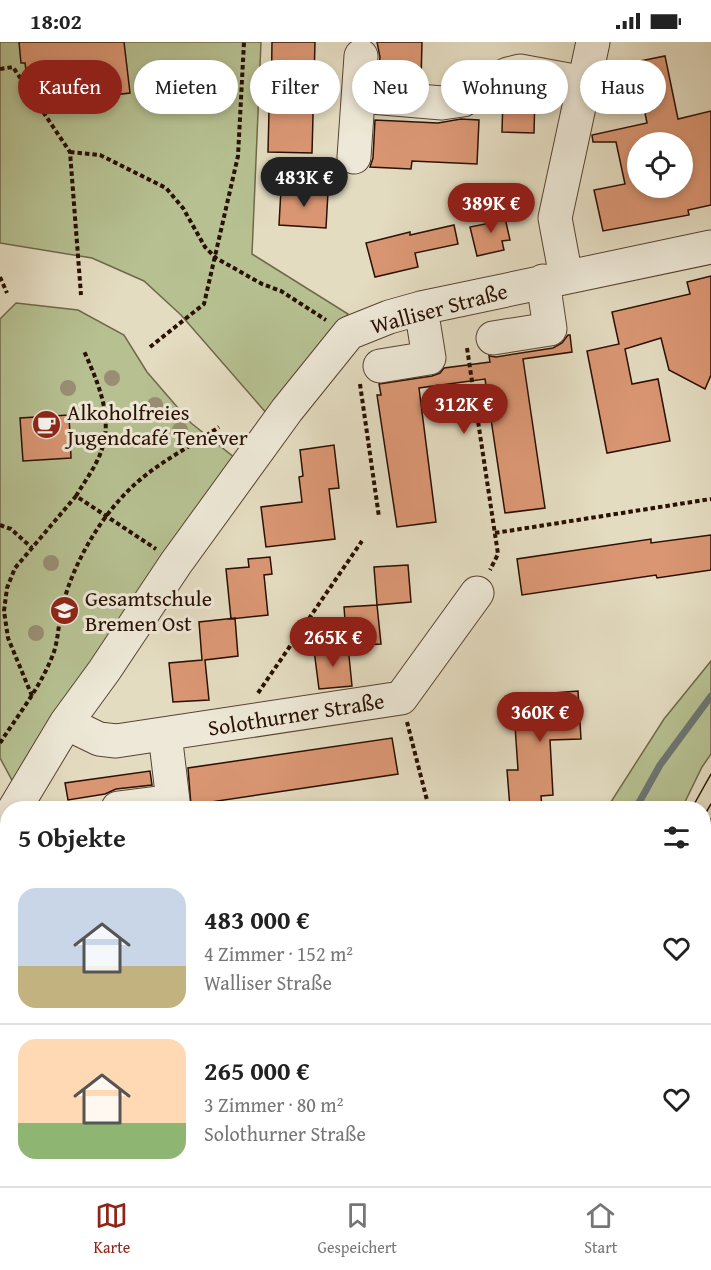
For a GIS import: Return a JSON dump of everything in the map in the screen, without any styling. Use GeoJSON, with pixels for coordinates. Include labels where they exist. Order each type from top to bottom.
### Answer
{"type":"FeatureCollection","features":[{"type":"Feature","properties":{"kind":"street"},"geometry":{"type":"LineString","coordinates":[[589,60],[593,42]]}},
{"type":"Feature","properties":{"kind":"street"},"geometry":{"type":"LineString","coordinates":[[361,56],[361,60]]}},
{"type":"Feature","properties":{"kind":"street"},"geometry":{"type":"LineString","coordinates":[[429,102],[442,103],[463,100],[489,83],[520,71],[580,82]]}},
{"type":"Feature","properties":{"kind":"street"},"geometry":{"type":"LineString","coordinates":[[369,372],[459,349],[557,328],[555,218],[580,106]]}},
{"type":"Feature","properties":{"kind":"street"},"geometry":{"type":"LineString","coordinates":[[354,157],[358,114]]}},
{"type":"Feature","properties":{"kind":"street","name":"Walliser Straße"},"geometry":{"type":"LineString","coordinates":[[19,801],[66,723],[104,671],[176,563],[287,410],[349,333],[389,316],[421,308],[711,246]]}},
{"type":"Feature","properties":{"kind":"street"},"geometry":{"type":"LineString","coordinates":[[421,308],[459,349]]}},
{"type":"Feature","properties":{"kind":"street","name":"Solothurner Straße"},"geometry":{"type":"LineString","coordinates":[[66,723],[99,740],[116,741],[401,698],[477,593]]}},
{"type":"Feature","properties":{"kind":"street"},"geometry":{"type":"LineString","coordinates":[[165,734],[173,801]]}},
{"type":"Feature","properties":{"kind":"path"},"geometry":{"type":"LineString","coordinates":[[150,347],[204,304],[238,156],[244,42]]}},
{"type":"Feature","properties":{"kind":"path"},"geometry":{"type":"LineString","coordinates":[[0,69],[13,67],[70,152],[81,295]]}},
{"type":"Feature","properties":{"kind":"path"},"geometry":{"type":"LineString","coordinates":[[70,152],[100,155],[166,188],[183,208],[205,247],[216,258],[262,284],[281,291],[334,326],[349,333]]}},
{"type":"Feature","properties":{"kind":"path"},"geometry":{"type":"LineString","coordinates":[[0,277],[7,293]]}},
{"type":"Feature","properties":{"kind":"path"},"geometry":{"type":"LineString","coordinates":[[459,349],[498,555],[477,593]]}},
{"type":"Feature","properties":{"kind":"path"},"geometry":{"type":"LineString","coordinates":[[32,696],[8,638],[4,611],[7,588],[15,568],[76,496],[99,458],[106,422],[103,397],[84,351]]}},
{"type":"Feature","properties":{"kind":"path"},"geometry":{"type":"LineString","coordinates":[[369,372],[380,517]]}},
{"type":"Feature","properties":{"kind":"path"},"geometry":{"type":"LineString","coordinates":[[0,743],[32,696],[54,655],[63,604],[70,580],[80,557],[108,516],[132,486],[219,427]]}},
{"type":"Feature","properties":{"kind":"path"},"geometry":{"type":"LineString","coordinates":[[76,496],[176,563]]}},
{"type":"Feature","properties":{"kind":"path"},"geometry":{"type":"LineString","coordinates":[[495,533],[711,499]]}},
{"type":"Feature","properties":{"kind":"path"},"geometry":{"type":"LineString","coordinates":[[0,525],[11,529],[32,548]]}},
{"type":"Feature","properties":{"kind":"path"},"geometry":{"type":"LineString","coordinates":[[237,723],[362,541]]}},
{"type":"Feature","properties":{"kind":"path"},"geometry":{"type":"LineString","coordinates":[[401,698],[427,801]]}},
{"type":"Feature","properties":{"kind":"green space"},"geometry":{"type":"Polygon","coordinates":[[[0,42],[261,42],[260,60],[250,60],[250,114],[258,114],[252,254],[348,314],[268,415],[181,315],[144,281],[92,258],[0,243],[0,42]]]}},
{"type":"Feature","properties":{"kind":"green space","name":"Gesamtschule Bremen Ost"},"geometry":{"type":"Polygon","coordinates":[[[16,303],[78,310],[124,335],[147,372],[191,423],[235,458],[13,782],[0,758],[0,319],[16,303]]]}},
{"type":"Feature","properties":{"kind":"green space"},"geometry":{"type":"Polygon","coordinates":[[[711,661],[711,754],[685,801],[611,801],[664,719],[711,661]]]}},
{"type":"Feature","properties":{"kind":"building"},"geometry":{"type":"Polygon","coordinates":[[[19,42],[124,42],[130,93],[122,94],[122,60],[21,60],[19,42]]]}},
{"type":"Feature","properties":{"kind":"building"},"geometry":{"type":"Polygon","coordinates":[[[272,42],[315,42],[315,60],[272,60],[272,42]]]}},
{"type":"Feature","properties":{"kind":"building"},"geometry":{"type":"Polygon","coordinates":[[[377,42],[422,42],[422,60],[380,60],[377,42]]]}},
{"type":"Feature","properties":{"kind":"building"},"geometry":{"type":"Polygon","coordinates":[[[665,56],[666,60],[645,60],[665,56]]]}},
{"type":"Feature","properties":{"kind":"building"},"geometry":{"type":"Polygon","coordinates":[[[666,61],[678,119],[711,111],[711,205],[688,210],[689,215],[603,231],[594,190],[625,184],[616,142],[593,142],[592,135],[647,123],[645,114],[666,114],[666,61]]]}},
{"type":"Feature","properties":{"kind":"building"},"geometry":{"type":"Polygon","coordinates":[[[269,114],[313,114],[312,153],[268,152],[269,114]]]}},
{"type":"Feature","properties":{"kind":"building"},"geometry":{"type":"Polygon","coordinates":[[[503,114],[534,114],[534,133],[502,132],[503,114]]]}},
{"type":"Feature","properties":{"kind":"building"},"geometry":{"type":"Polygon","coordinates":[[[461,119],[479,120],[477,164],[412,161],[411,169],[370,167],[373,158],[375,120],[438,123],[461,119]]]}},
{"type":"Feature","properties":{"kind":"building"},"geometry":{"type":"Polygon","coordinates":[[[281,189],[328,192],[326,228],[279,225],[281,189]]]}},
{"type":"Feature","properties":{"kind":"building"},"geometry":{"type":"Polygon","coordinates":[[[503,209],[510,240],[502,241],[504,250],[477,256],[470,227],[490,223],[488,212],[503,209]]]}},
{"type":"Feature","properties":{"kind":"building"},"geometry":{"type":"Polygon","coordinates":[[[454,225],[458,244],[415,253],[418,267],[375,277],[366,243],[410,232],[410,235],[454,225]]]}},
{"type":"Feature","properties":{"kind":"building"},"geometry":{"type":"Polygon","coordinates":[[[711,276],[711,375],[705,389],[669,370],[661,338],[625,349],[632,384],[658,379],[670,441],[607,453],[587,351],[619,344],[612,312],[690,294],[687,282],[711,276]]]}},
{"type":"Feature","properties":{"kind":"building"},"geometry":{"type":"Polygon","coordinates":[[[570,335],[572,352],[523,359],[545,508],[505,513],[485,379],[419,388],[436,522],[397,527],[377,395],[381,395],[379,384],[432,376],[440,373],[444,368],[490,362],[489,356],[496,357],[553,348],[562,343],[570,335]]]}},
{"type":"Feature","properties":{"kind":"building"},"geometry":{"type":"Polygon","coordinates":[[[69,415],[71,458],[23,461],[20,418],[69,415]]]}},
{"type":"Feature","properties":{"kind":"building"},"geometry":{"type":"Polygon","coordinates":[[[334,445],[339,488],[329,489],[335,539],[266,547],[261,507],[302,502],[299,477],[303,476],[300,450],[334,445]]]}},
{"type":"Feature","properties":{"kind":"building"},"geometry":{"type":"Polygon","coordinates":[[[711,535],[711,570],[657,578],[656,575],[522,595],[517,559],[651,539],[651,543],[711,535]]]}},
{"type":"Feature","properties":{"kind":"building"},"geometry":{"type":"Polygon","coordinates":[[[270,557],[272,574],[264,575],[268,615],[231,619],[226,569],[249,567],[248,559],[270,557]]]}},
{"type":"Feature","properties":{"kind":"building"},"geometry":{"type":"Polygon","coordinates":[[[408,565],[411,602],[377,605],[374,567],[408,565]]]}},
{"type":"Feature","properties":{"kind":"building"},"geometry":{"type":"Polygon","coordinates":[[[377,605],[381,644],[347,646],[344,607],[377,605]]]}},
{"type":"Feature","properties":{"kind":"building"},"geometry":{"type":"Polygon","coordinates":[[[235,618],[238,656],[205,660],[209,700],[173,702],[169,663],[202,660],[199,622],[235,618]]]}},
{"type":"Feature","properties":{"kind":"building"},"geometry":{"type":"Polygon","coordinates":[[[348,646],[352,686],[319,689],[314,650],[348,646]]]}},
{"type":"Feature","properties":{"kind":"building"},"geometry":{"type":"Polygon","coordinates":[[[578,691],[581,739],[550,740],[553,795],[541,796],[541,801],[509,801],[507,770],[518,770],[513,696],[578,691]]]}},
{"type":"Feature","properties":{"kind":"building"},"geometry":{"type":"Polygon","coordinates":[[[392,738],[398,774],[218,801],[191,801],[188,768],[392,738]]]}},
{"type":"Feature","properties":{"kind":"building"},"geometry":{"type":"Polygon","coordinates":[[[150,771],[152,785],[116,789],[105,794],[68,800],[65,783],[150,771]]]}},
{"type":"Feature","properties":{"kind":"waterway"},"geometry":{"type":"LineString","coordinates":[[640,801],[660,765],[711,696]]}},
{"type":"Feature","properties":{"kind":"tram line"},"geometry":{"type":"LineString","coordinates":[[696,801],[711,774]]}},
{"type":"Feature","properties":{"kind":"place","name":"Alkoholfreies Jugendcafé Tenever"},"geometry":{"type":"Point","coordinates":[46,425]}},
{"type":"Feature","properties":{"kind":"place","name":"Gesamtschule Bremen Ost"},"geometry":{"type":"Point","coordinates":[64,611]}}]}
